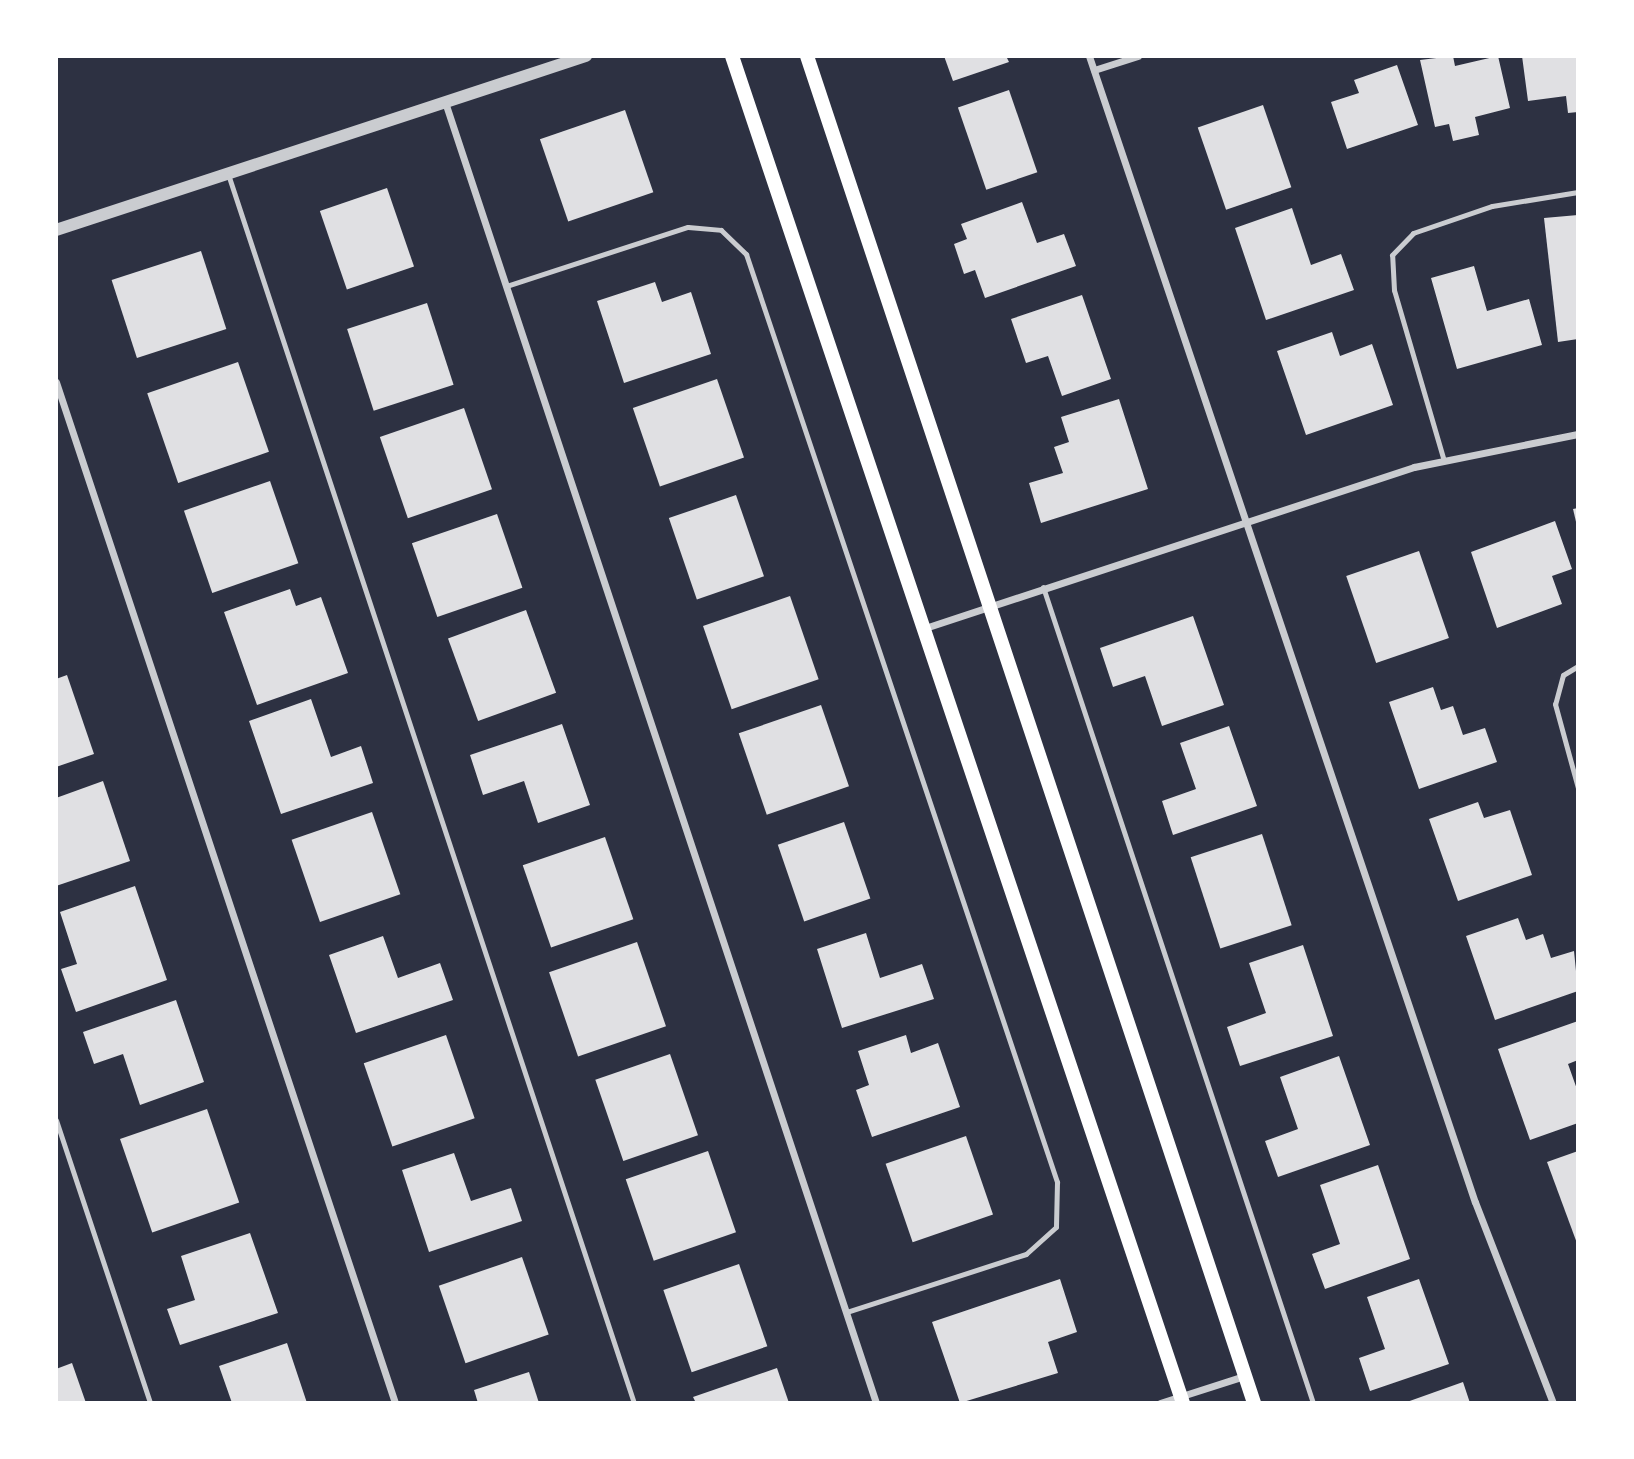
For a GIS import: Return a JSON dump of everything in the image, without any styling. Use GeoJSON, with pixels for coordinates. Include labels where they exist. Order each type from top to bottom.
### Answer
{"type":"FeatureCollection","features":[{"type":"Feature","properties":{"kind":"main road"},"geometry":{"type":"LineString","coordinates":[[732,56],[921,629],[1182,1400]]}},
{"type":"Feature","properties":{"kind":"main road"},"geometry":{"type":"LineString","coordinates":[[807,56],[1254,1403]]}},
{"type":"Feature","properties":{"kind":"street"},"geometry":{"type":"LineString","coordinates":[[56,230],[586,56]]}},
{"type":"Feature","properties":{"kind":"street"},"geometry":{"type":"LineString","coordinates":[[1089,56],[1475,1202],[1553,1403]]}},
{"type":"Feature","properties":{"kind":"street"},"geometry":{"type":"LineString","coordinates":[[1094,70],[1138,56]]}},
{"type":"Feature","properties":{"kind":"street"},"geometry":{"type":"LineString","coordinates":[[445,102],[876,1403]]}},
{"type":"Feature","properties":{"kind":"street"},"geometry":{"type":"LineString","coordinates":[[56,382],[395,1403]]}},
{"type":"Feature","properties":{"kind":"street"},"geometry":{"type":"LineString","coordinates":[[921,629],[1244,519],[1444,461],[1578,434]]}},
{"type":"Feature","properties":{"kind":"street"},"geometry":{"type":"LineString","coordinates":[[1160,1403],[1182,1400],[1244,1376]]}},
{"type":"Feature","properties":{"kind":"lane"},"geometry":{"type":"LineString","coordinates":[[228,174],[634,1403]]}},
{"type":"Feature","properties":{"kind":"lane"},"geometry":{"type":"LineString","coordinates":[[1444,461],[1394,290],[1392,255],[1413,233],[1492,206],[1578,192]]}},
{"type":"Feature","properties":{"kind":"lane"},"geometry":{"type":"LineString","coordinates":[[506,286],[688,227],[721,230],[746,254],[1057,1182],[1056,1227],[1026,1254],[846,1312]]}},
{"type":"Feature","properties":{"kind":"lane"},"geometry":{"type":"LineString","coordinates":[[1044,587],[1313,1403]]}},
{"type":"Feature","properties":{"kind":"lane"},"geometry":{"type":"LineString","coordinates":[[1578,666],[1563,675],[1555,704],[1578,788]]}},
{"type":"Feature","properties":{"kind":"lane"},"geometry":{"type":"LineString","coordinates":[[56,1120],[150,1403]]}},
{"type":"Feature","properties":{"kind":"building"},"geometry":{"type":"Polygon","coordinates":[[[944,56],[1006,56],[1009,62],[953,81],[944,56]]]}},
{"type":"Feature","properties":{"kind":"building"},"geometry":{"type":"Polygon","coordinates":[[[1453,56],[1455,66],[1498,56],[1510,108],[1475,117],[1479,135],[1453,141],[1449,124],[1435,127],[1420,60],[1453,56]]]}},
{"type":"Feature","properties":{"kind":"building"},"geometry":{"type":"Polygon","coordinates":[[[1522,56],[1578,56],[1578,112],[1568,113],[1566,96],[1528,101],[1522,56]]]}},
{"type":"Feature","properties":{"kind":"building"},"geometry":{"type":"Polygon","coordinates":[[[1397,65],[1418,125],[1347,149],[1331,102],[1359,93],[1354,80],[1397,65]]]}},
{"type":"Feature","properties":{"kind":"building"},"geometry":{"type":"Polygon","coordinates":[[[1009,90],[1037,172],[986,190],[958,108],[1009,90]]]}},
{"type":"Feature","properties":{"kind":"building"},"geometry":{"type":"Polygon","coordinates":[[[1263,105],[1291,187],[1226,210],[1198,127],[1263,105]]]}},
{"type":"Feature","properties":{"kind":"building"},"geometry":{"type":"Polygon","coordinates":[[[625,110],[653,192],[568,222],[540,139],[625,110]]]}},
{"type":"Feature","properties":{"kind":"building"},"geometry":{"type":"Polygon","coordinates":[[[387,188],[414,266],[347,290],[320,211],[387,188]]]}},
{"type":"Feature","properties":{"kind":"building"},"geometry":{"type":"Polygon","coordinates":[[[1022,202],[1037,243],[1064,234],[1076,266],[985,298],[975,270],[964,274],[954,244],[967,239],[961,224],[1022,202]]]}},
{"type":"Feature","properties":{"kind":"building"},"geometry":{"type":"Polygon","coordinates":[[[1292,208],[1311,265],[1341,254],[1354,290],[1266,320],[1235,228],[1292,208]]]}},
{"type":"Feature","properties":{"kind":"building"},"geometry":{"type":"Polygon","coordinates":[[[1578,215],[1578,339],[1558,342],[1544,218],[1578,215]]]}},
{"type":"Feature","properties":{"kind":"building"},"geometry":{"type":"Polygon","coordinates":[[[201,251],[226,329],[137,358],[112,280],[201,251]]]}},
{"type":"Feature","properties":{"kind":"building"},"geometry":{"type":"Polygon","coordinates":[[[1474,266],[1487,311],[1529,299],[1542,345],[1457,369],[1431,278],[1474,266]]]}},
{"type":"Feature","properties":{"kind":"building"},"geometry":{"type":"Polygon","coordinates":[[[655,282],[662,302],[691,292],[711,354],[624,383],[597,301],[655,282]]]}},
{"type":"Feature","properties":{"kind":"building"},"geometry":{"type":"Polygon","coordinates":[[[1082,295],[1111,379],[1062,396],[1048,356],[1026,363],[1011,319],[1082,295]]]}},
{"type":"Feature","properties":{"kind":"building"},"geometry":{"type":"Polygon","coordinates":[[[427,303],[454,385],[374,411],[347,329],[427,303]]]}},
{"type":"Feature","properties":{"kind":"building"},"geometry":{"type":"Polygon","coordinates":[[[1332,332],[1340,356],[1372,344],[1393,405],[1306,435],[1277,351],[1332,332]]]}},
{"type":"Feature","properties":{"kind":"building"},"geometry":{"type":"Polygon","coordinates":[[[238,362],[269,452],[178,483],[147,393],[238,362]]]}},
{"type":"Feature","properties":{"kind":"building"},"geometry":{"type":"Polygon","coordinates":[[[717,379],[744,457],[660,486],[633,408],[717,379]]]}},
{"type":"Feature","properties":{"kind":"building"},"geometry":{"type":"Polygon","coordinates":[[[1119,399],[1148,489],[1041,523],[1029,483],[1063,473],[1054,447],[1069,442],[1061,417],[1119,399]]]}},
{"type":"Feature","properties":{"kind":"building"},"geometry":{"type":"Polygon","coordinates":[[[464,408],[492,489],[408,518],[380,437],[464,408]]]}},
{"type":"Feature","properties":{"kind":"building"},"geometry":{"type":"Polygon","coordinates":[[[270,481],[298,563],[212,593],[184,511],[270,481]]]}},
{"type":"Feature","properties":{"kind":"building"},"geometry":{"type":"Polygon","coordinates":[[[736,495],[764,576],[697,599],[669,518],[736,495]]]}},
{"type":"Feature","properties":{"kind":"building"},"geometry":{"type":"Polygon","coordinates":[[[1578,508],[1578,526],[1577,526],[1573,509],[1578,508]]]}},
{"type":"Feature","properties":{"kind":"building"},"geometry":{"type":"Polygon","coordinates":[[[497,514],[522,588],[437,617],[412,543],[497,514]]]}},
{"type":"Feature","properties":{"kind":"building"},"geometry":{"type":"Polygon","coordinates":[[[1555,521],[1572,569],[1552,576],[1562,604],[1497,628],[1471,552],[1555,521]]]}},
{"type":"Feature","properties":{"kind":"building"},"geometry":{"type":"Polygon","coordinates":[[[1419,551],[1449,638],[1376,663],[1346,576],[1419,551]]]}},
{"type":"Feature","properties":{"kind":"building"},"geometry":{"type":"Polygon","coordinates":[[[290,589],[296,606],[321,597],[348,673],[257,705],[224,612],[290,589]]]}},
{"type":"Feature","properties":{"kind":"building"},"geometry":{"type":"Polygon","coordinates":[[[790,596],[819,679],[732,709],[703,626],[790,596]]]}},
{"type":"Feature","properties":{"kind":"building"},"geometry":{"type":"Polygon","coordinates":[[[526,610],[556,693],[478,721],[448,638],[526,610]]]}},
{"type":"Feature","properties":{"kind":"building"},"geometry":{"type":"Polygon","coordinates":[[[1193,616],[1224,705],[1162,726],[1145,676],[1113,687],[1100,648],[1193,616]]]}},
{"type":"Feature","properties":{"kind":"building"},"geometry":{"type":"Polygon","coordinates":[[[67,675],[94,754],[56,767],[56,679],[67,675]]]}},
{"type":"Feature","properties":{"kind":"building"},"geometry":{"type":"Polygon","coordinates":[[[1433,687],[1441,710],[1453,706],[1463,735],[1485,728],[1497,762],[1419,789],[1389,702],[1433,687]]]}},
{"type":"Feature","properties":{"kind":"building"},"geometry":{"type":"Polygon","coordinates":[[[311,699],[331,757],[361,746],[373,783],[281,814],[249,721],[311,699]]]}},
{"type":"Feature","properties":{"kind":"building"},"geometry":{"type":"Polygon","coordinates":[[[821,705],[849,786],[767,815],[739,733],[821,705]]]}},
{"type":"Feature","properties":{"kind":"building"},"geometry":{"type":"Polygon","coordinates":[[[562,724],[590,805],[538,823],[524,781],[483,795],[470,755],[562,724]]]}},
{"type":"Feature","properties":{"kind":"building"},"geometry":{"type":"Polygon","coordinates":[[[1229,726],[1257,806],[1173,835],[1162,801],[1196,789],[1180,743],[1229,726]]]}},
{"type":"Feature","properties":{"kind":"building"},"geometry":{"type":"Polygon","coordinates":[[[103,781],[130,861],[56,886],[56,798],[103,781]]]}},
{"type":"Feature","properties":{"kind":"building"},"geometry":{"type":"Polygon","coordinates":[[[1478,802],[1484,818],[1510,810],[1532,875],[1458,901],[1429,819],[1478,802]]]}},
{"type":"Feature","properties":{"kind":"building"},"geometry":{"type":"Polygon","coordinates":[[[372,812],[400,894],[320,922],[292,840],[372,812]]]}},
{"type":"Feature","properties":{"kind":"building"},"geometry":{"type":"Polygon","coordinates":[[[844,822],[870,899],[804,921],[778,845],[844,822]]]}},
{"type":"Feature","properties":{"kind":"building"},"geometry":{"type":"Polygon","coordinates":[[[1262,834],[1292,925],[1220,948],[1191,857],[1262,834]]]}},
{"type":"Feature","properties":{"kind":"building"},"geometry":{"type":"Polygon","coordinates":[[[605,837],[633,919],[551,948],[523,865],[605,837]]]}},
{"type":"Feature","properties":{"kind":"building"},"geometry":{"type":"Polygon","coordinates":[[[135,886],[167,980],[76,1012],[61,969],[77,964],[60,912],[135,886]]]}},
{"type":"Feature","properties":{"kind":"building"},"geometry":{"type":"Polygon","coordinates":[[[1518,918],[1526,940],[1543,934],[1551,958],[1574,951],[1578,991],[1495,1020],[1466,936],[1518,918]]]}},
{"type":"Feature","properties":{"kind":"building"},"geometry":{"type":"Polygon","coordinates":[[[866,933],[880,978],[922,964],[934,999],[842,1028],[817,949],[866,933]]]}},
{"type":"Feature","properties":{"kind":"building"},"geometry":{"type":"Polygon","coordinates":[[[383,936],[398,978],[440,963],[453,1000],[356,1033],[329,955],[383,936]]]}},
{"type":"Feature","properties":{"kind":"building"},"geometry":{"type":"Polygon","coordinates":[[[637,942],[666,1026],[578,1056],[549,972],[637,942]]]}},
{"type":"Feature","properties":{"kind":"building"},"geometry":{"type":"Polygon","coordinates":[[[1303,945],[1333,1036],[1240,1066],[1227,1027],[1266,1013],[1249,963],[1303,945]]]}},
{"type":"Feature","properties":{"kind":"building"},"geometry":{"type":"Polygon","coordinates":[[[176,1000],[204,1082],[140,1105],[123,1054],[94,1064],[83,1032],[176,1000]]]}},
{"type":"Feature","properties":{"kind":"building"},"geometry":{"type":"Polygon","coordinates":[[[1578,1021],[1578,1060],[1568,1064],[1578,1092],[1578,1123],[1530,1140],[1498,1049],[1578,1021]]]}},
{"type":"Feature","properties":{"kind":"building"},"geometry":{"type":"Polygon","coordinates":[[[446,1035],[475,1118],[392,1147],[364,1063],[446,1035]]]}},
{"type":"Feature","properties":{"kind":"building"},"geometry":{"type":"Polygon","coordinates":[[[906,1035],[911,1053],[938,1043],[960,1107],[872,1137],[856,1090],[869,1085],[858,1051],[906,1035]]]}},
{"type":"Feature","properties":{"kind":"building"},"geometry":{"type":"Polygon","coordinates":[[[670,1054],[698,1135],[623,1161],[595,1080],[670,1054]]]}},
{"type":"Feature","properties":{"kind":"building"},"geometry":{"type":"Polygon","coordinates":[[[1339,1056],[1370,1145],[1278,1177],[1265,1141],[1298,1129],[1280,1077],[1339,1056]]]}},
{"type":"Feature","properties":{"kind":"building"},"geometry":{"type":"Polygon","coordinates":[[[207,1109],[239,1203],[152,1233],[120,1139],[207,1109]]]}},
{"type":"Feature","properties":{"kind":"building"},"geometry":{"type":"Polygon","coordinates":[[[966,1136],[993,1214],[913,1242],[886,1164],[966,1136]]]}},
{"type":"Feature","properties":{"kind":"building"},"geometry":{"type":"Polygon","coordinates":[[[708,1151],[736,1232],[654,1261],[626,1179],[708,1151]]]}},
{"type":"Feature","properties":{"kind":"building"},"geometry":{"type":"Polygon","coordinates":[[[1578,1151],[1578,1246],[1547,1162],[1578,1151]]]}},
{"type":"Feature","properties":{"kind":"building"},"geometry":{"type":"Polygon","coordinates":[[[454,1153],[471,1201],[511,1188],[522,1221],[429,1252],[402,1170],[454,1153]]]}},
{"type":"Feature","properties":{"kind":"building"},"geometry":{"type":"Polygon","coordinates":[[[1378,1165],[1410,1259],[1325,1289],[1312,1254],[1340,1244],[1320,1185],[1378,1165]]]}},
{"type":"Feature","properties":{"kind":"building"},"geometry":{"type":"Polygon","coordinates":[[[250,1233],[278,1313],[180,1345],[167,1309],[195,1300],[181,1256],[250,1233]]]}},
{"type":"Feature","properties":{"kind":"building"},"geometry":{"type":"Polygon","coordinates":[[[522,1257],[549,1335],[465,1363],[439,1286],[522,1257]]]}},
{"type":"Feature","properties":{"kind":"building"},"geometry":{"type":"Polygon","coordinates":[[[739,1264],[767,1346],[692,1372],[663,1290],[739,1264]]]}},
{"type":"Feature","properties":{"kind":"building"},"geometry":{"type":"Polygon","coordinates":[[[1060,1279],[1077,1332],[1048,1342],[1058,1373],[960,1403],[932,1322],[1060,1279]]]}},
{"type":"Feature","properties":{"kind":"building"},"geometry":{"type":"Polygon","coordinates":[[[1419,1279],[1449,1364],[1370,1391],[1359,1358],[1385,1349],[1367,1297],[1419,1279]]]}},
{"type":"Feature","properties":{"kind":"building"},"geometry":{"type":"Polygon","coordinates":[[[287,1343],[307,1403],[232,1403],[219,1366],[287,1343]]]}},
{"type":"Feature","properties":{"kind":"building"},"geometry":{"type":"Polygon","coordinates":[[[72,1363],[86,1403],[56,1403],[56,1369],[72,1363]]]}},
{"type":"Feature","properties":{"kind":"building"},"geometry":{"type":"Polygon","coordinates":[[[777,1368],[789,1403],[696,1403],[693,1397],[777,1368]]]}},
{"type":"Feature","properties":{"kind":"building"},"geometry":{"type":"Polygon","coordinates":[[[529,1372],[539,1403],[478,1403],[474,1390],[529,1372]]]}},
{"type":"Feature","properties":{"kind":"building"},"geometry":{"type":"Polygon","coordinates":[[[1463,1382],[1470,1403],[1404,1403],[1463,1382]]]}}]}
